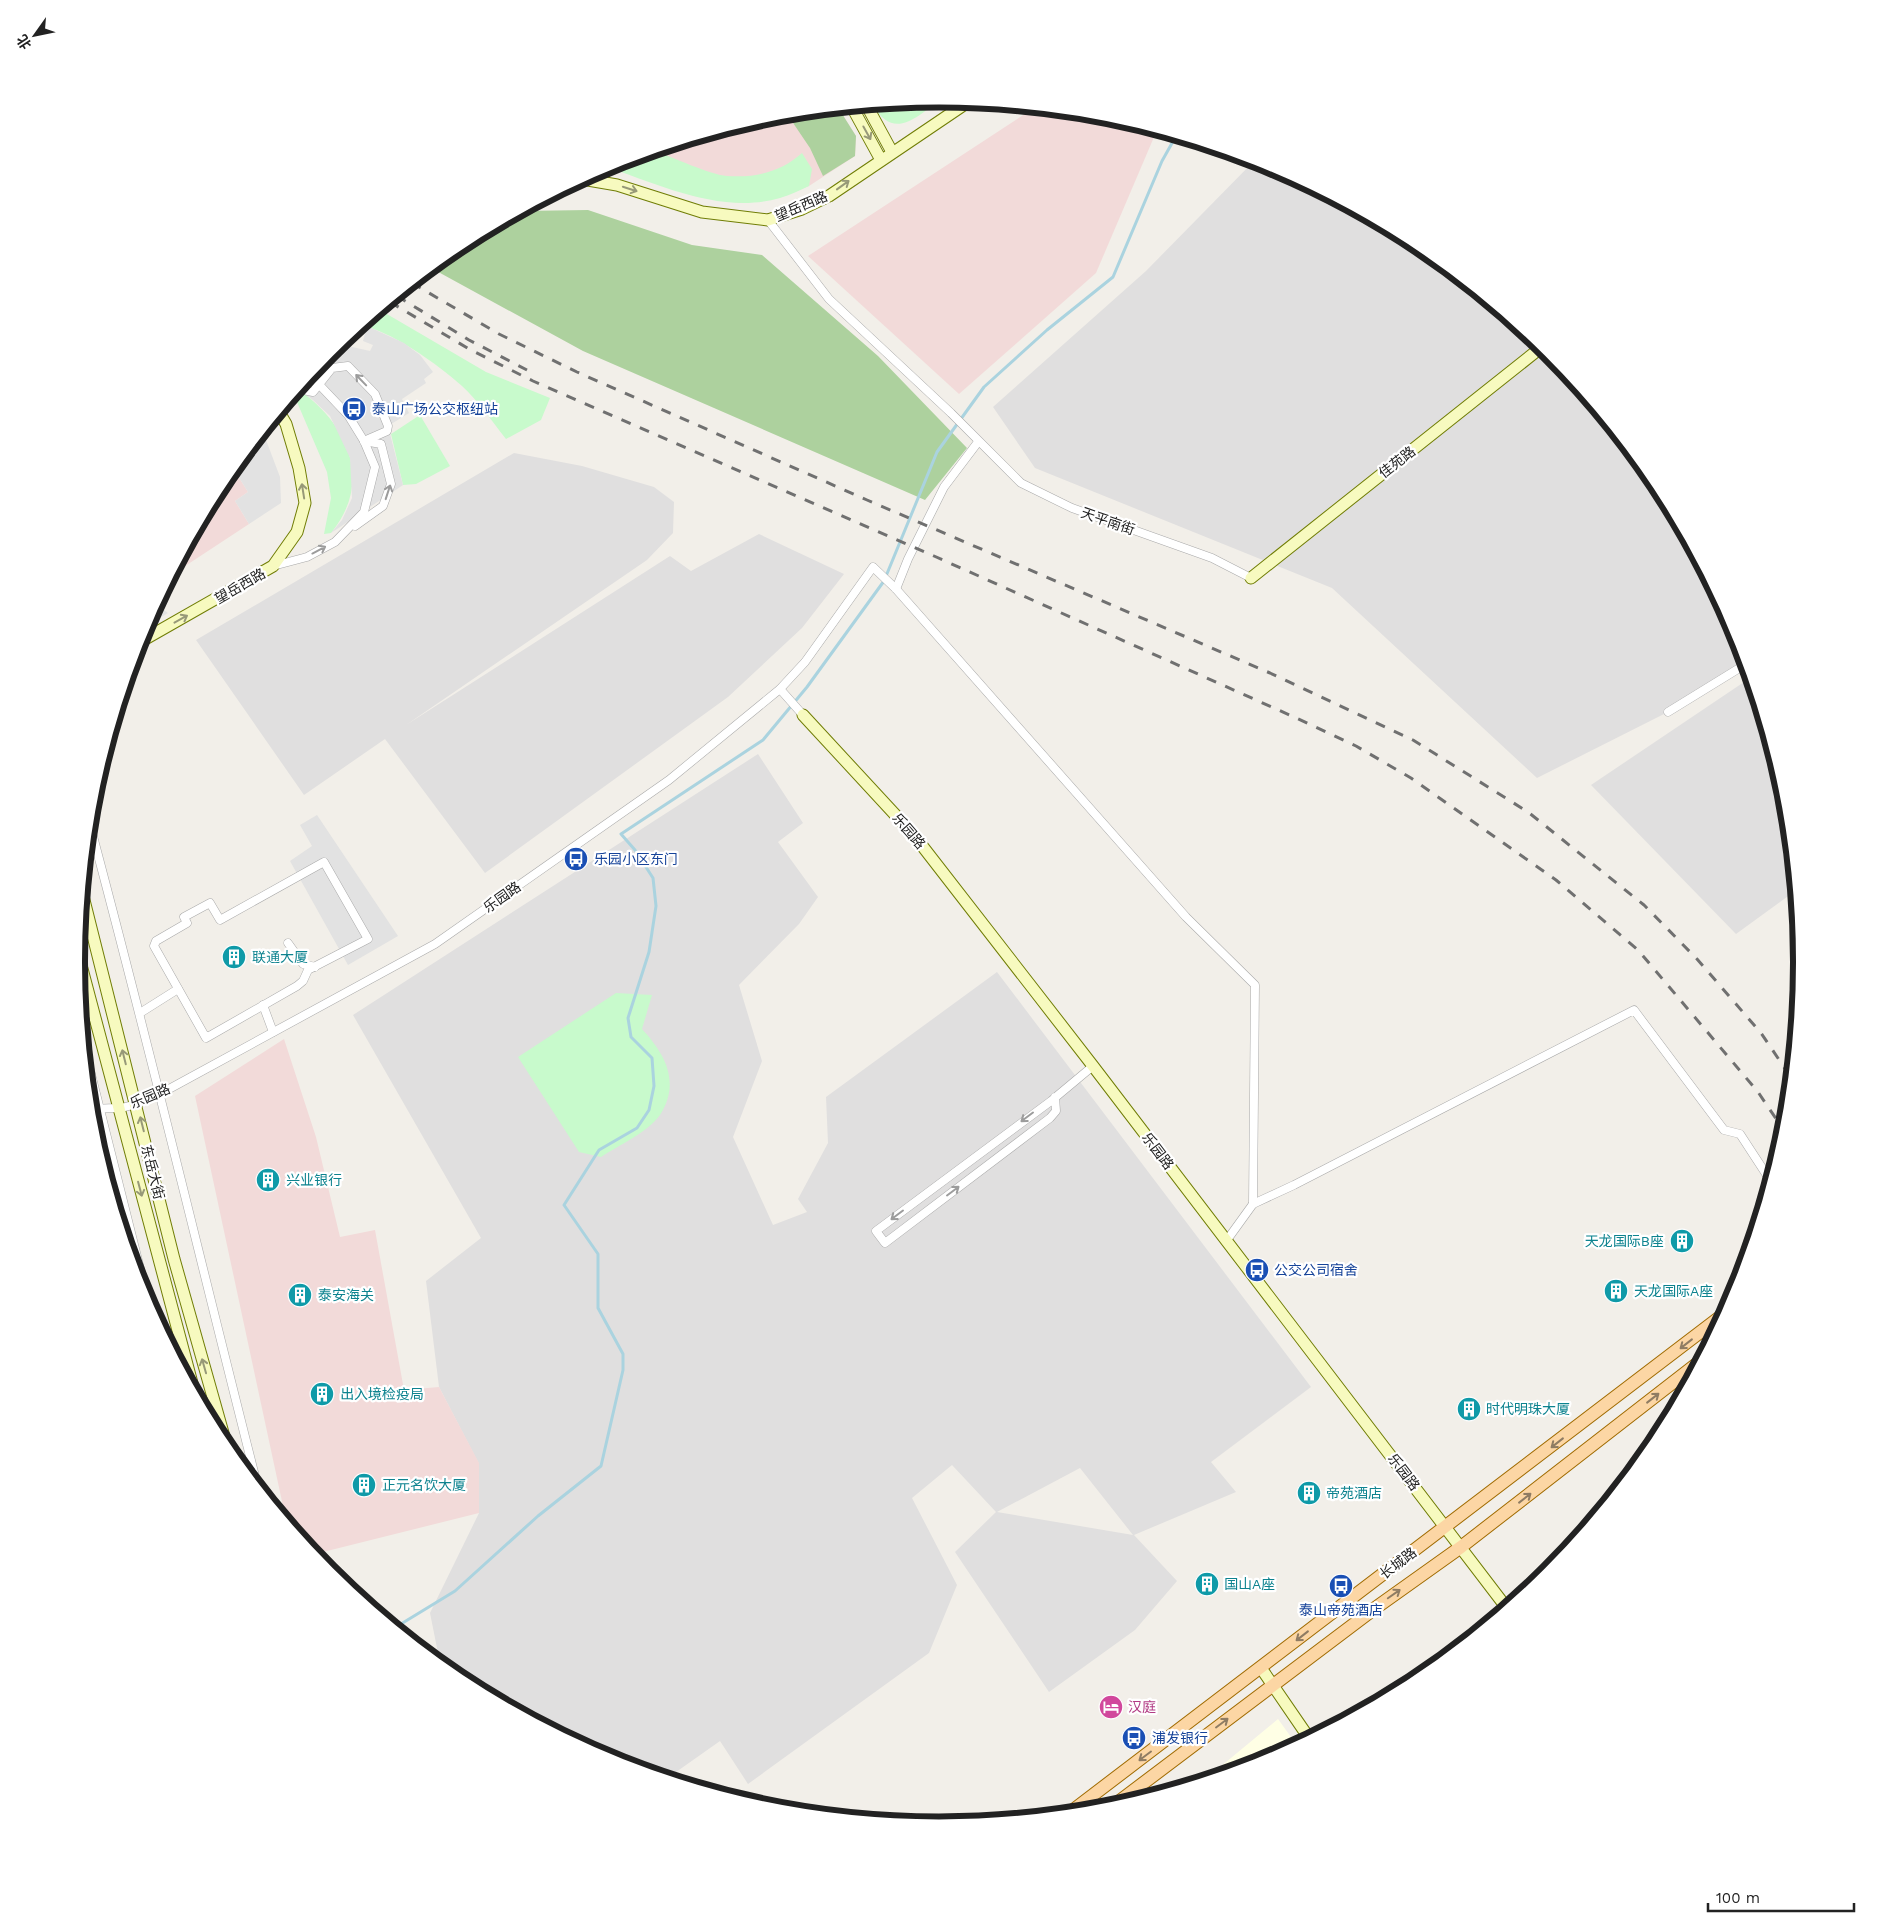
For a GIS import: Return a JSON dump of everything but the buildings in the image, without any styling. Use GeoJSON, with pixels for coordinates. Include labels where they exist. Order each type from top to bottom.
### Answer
{"type":"FeatureCollection","features":[{"type":"Feature","properties":{"kind":"main road","name":"长城路"},"geometry":{"type":"LineString","coordinates":[[1083,1803],[1446,1528],[1712,1323]]}},
{"type":"Feature","properties":{"kind":"main road","name":"长城路"},"geometry":{"type":"LineString","coordinates":[[1130,1793],[1461,1547],[1689,1370]]}},
{"type":"Feature","properties":{"kind":"street","name":"望岳西路"},"geometry":{"type":"LineString","coordinates":[[594,181],[617,185],[702,212],[768,220],[802,209],[829,196],[958,108]]}},
{"type":"Feature","properties":{"kind":"street"},"geometry":{"type":"LineString","coordinates":[[869,110],[892,152]]}},
{"type":"Feature","properties":{"kind":"street"},"geometry":{"type":"LineString","coordinates":[[855,112],[881,160]]}},
{"type":"Feature","properties":{"kind":"street","name":"天平南街"},"geometry":{"type":"LineString","coordinates":[[768,220],[829,299],[951,413],[1021,483],[1072,508],[1212,558],[1251,578]]}},
{"type":"Feature","properties":{"kind":"street","name":"佳苑路"},"geometry":{"type":"LineString","coordinates":[[1251,578],[1536,351]]}},
{"type":"Feature","properties":{"kind":"street"},"geometry":{"type":"LineString","coordinates":[[304,390],[313,392],[332,368],[348,366],[375,394],[388,426],[387,431],[364,441]]}},
{"type":"Feature","properties":{"kind":"street"},"geometry":{"type":"LineString","coordinates":[[273,566],[307,557],[335,542],[364,512],[375,467],[364,441],[348,415],[315,380]]}},
{"type":"Feature","properties":{"kind":"street"},"geometry":{"type":"LineString","coordinates":[[311,383],[320,385]]}},
{"type":"Feature","properties":{"kind":"street","name":"望岳西路"},"geometry":{"type":"LineString","coordinates":[[149,636],[273,566],[297,532],[305,503],[299,468],[286,424],[282,417]]}},
{"type":"Feature","properties":{"kind":"street"},"geometry":{"type":"LineString","coordinates":[[341,535],[383,506],[391,484],[381,444],[364,441]]}},
{"type":"Feature","properties":{"kind":"street"},"geometry":{"type":"LineString","coordinates":[[896,589],[908,558],[944,487],[978,442]]}},
{"type":"Feature","properties":{"kind":"street"},"geometry":{"type":"LineString","coordinates":[[783,692],[872,567],[896,589],[1186,918],[1255,985],[1253,1204]]}},
{"type":"Feature","properties":{"kind":"street"},"geometry":{"type":"LineString","coordinates":[[1668,712],[1740,667]]}},
{"type":"Feature","properties":{"kind":"street","name":"乐园路"},"geometry":{"type":"LineString","coordinates":[[100,1107],[118,1108],[136,1104],[158,1095],[435,944],[669,780],[761,702],[783,692],[913,834],[1227,1240],[1272,1303],[1503,1603]]}},
{"type":"Feature","properties":{"kind":"street"},"geometry":{"type":"LineString","coordinates":[[94,839],[140,1013],[158,1095],[254,1471]]}},
{"type":"Feature","properties":{"kind":"street"},"geometry":{"type":"LineString","coordinates":[[324,862],[368,938],[308,970],[303,981],[297,986],[206,1038],[178,989],[154,946],[156,940],[187,923],[184,917],[210,903],[220,920],[324,862]]}},
{"type":"Feature","properties":{"kind":"street","name":"东岳大街"},"geometry":{"type":"LineString","coordinates":[[87,911],[174,1259],[220,1421]]}},
{"type":"Feature","properties":{"kind":"street"},"geometry":{"type":"LineString","coordinates":[[288,943],[303,964],[315,967]]}},
{"type":"Feature","properties":{"kind":"street","name":"东岳大街"},"geometry":{"type":"LineString","coordinates":[[86,984],[187,1366]]}},
{"type":"Feature","properties":{"kind":"street"},"geometry":{"type":"LineString","coordinates":[[140,1013],[178,989]]}},
{"type":"Feature","properties":{"kind":"street"},"geometry":{"type":"LineString","coordinates":[[263,1005],[273,1032]]}},
{"type":"Feature","properties":{"kind":"street"},"geometry":{"type":"LineString","coordinates":[[1227,1240],[1253,1204],[1294,1186],[1634,1010],[1724,1130],[1740,1134],[1766,1174]]}},
{"type":"Feature","properties":{"kind":"street"},"geometry":{"type":"LineString","coordinates":[[1056,1097],[1056,1111],[1050,1118],[885,1243],[876,1231],[1056,1097],[1093,1066]]}},
{"type":"Feature","properties":{"kind":"street"},"geometry":{"type":"LineString","coordinates":[[94,1083],[136,1251]]}},
{"type":"Feature","properties":{"kind":"street"},"geometry":{"type":"LineString","coordinates":[[1261,1668],[1304,1733]]}},
{"type":"Feature","properties":{"kind":"shaded area"},"geometry":{"type":"Polygon","coordinates":[[[842,113],[856,136],[855,156],[809,186],[779,198],[740,203],[694,196],[618,171],[664,153],[718,137],[772,124],[828,115],[842,113]]]}},
{"type":"Feature","properties":{"kind":"shaded area"},"geometry":{"type":"Polygon","coordinates":[[[1027,113],[1106,124],[1155,136],[1096,273],[959,394],[808,256],[1027,113]]]}},
{"type":"Feature","properties":{"kind":"shaded area"},"geometry":{"type":"Polygon","coordinates":[[[1249,166],[1317,196],[1366,222],[1413,251],[1459,284],[1502,319],[1581,398],[1617,442],[1649,487],[1679,535],[1705,584],[1740,667],[1668,712],[1537,778],[1332,588],[1035,468],[993,407],[1146,271],[1249,166]]]}},
{"type":"Feature","properties":{"kind":"shaded area"},"geometry":{"type":"Polygon","coordinates":[[[368,327],[404,343],[420,355],[433,372],[424,379],[426,383],[402,399],[409,413],[388,426],[403,485],[331,533],[342,520],[352,498],[350,458],[330,416],[302,392],[348,346],[370,351],[373,345],[363,341],[368,327]]]}},
{"type":"Feature","properties":{"kind":"shaded area"},"geometry":{"type":"Polygon","coordinates":[[[265,437],[280,477],[281,503],[249,524],[235,501],[248,492],[237,475],[265,437]]]}},
{"type":"Feature","properties":{"kind":"shaded area"},"geometry":{"type":"Polygon","coordinates":[[[514,453],[582,466],[654,487],[674,502],[673,533],[647,560],[406,725],[670,556],[691,571],[759,534],[844,574],[802,628],[728,697],[485,873],[385,739],[304,795],[196,640],[514,453]]]}},
{"type":"Feature","properties":{"kind":"shaded area"},"geometry":{"type":"Polygon","coordinates":[[[237,475],[248,492],[235,501],[249,524],[181,569],[199,534],[237,475]]]}},
{"type":"Feature","properties":{"kind":"shaded area"},"geometry":{"type":"Polygon","coordinates":[[[162,608],[168,613],[157,620],[162,608]]]}},
{"type":"Feature","properties":{"kind":"shaded area"},"geometry":{"type":"Polygon","coordinates":[[[1746,681],[1764,740],[1777,795],[1786,850],[1790,895],[1736,934],[1591,785],[1746,681]]]}},
{"type":"Feature","properties":{"kind":"shaded area"},"geometry":{"type":"Polygon","coordinates":[[[758,754],[803,823],[778,842],[818,897],[799,924],[739,985],[762,1061],[733,1137],[773,1225],[807,1212],[798,1199],[828,1143],[826,1097],[997,972],[1311,1387],[1211,1462],[1236,1492],[1134,1535],[1177,1581],[1135,1630],[1049,1692],[955,1552],[996,1512],[952,1465],[912,1498],[957,1585],[929,1653],[748,1784],[720,1741],[675,1773],[612,1750],[561,1727],[512,1701],[438,1653],[430,1613],[479,1513],[479,1464],[439,1387],[426,1281],[481,1238],[353,1015],[758,754]],[[1080,1468],[997,1512],[1133,1535],[1080,1468]]]}},
{"type":"Feature","properties":{"kind":"shaded area"},"geometry":{"type":"Polygon","coordinates":[[[317,815],[398,936],[348,965],[290,861],[312,846],[300,825],[317,815]]]}},
{"type":"Feature","properties":{"kind":"shaded area"},"geometry":{"type":"Polygon","coordinates":[[[284,1039],[316,1137],[340,1237],[375,1230],[404,1390],[439,1387],[479,1463],[479,1513],[323,1552],[284,1509],[195,1096],[284,1039]]]}},
{"type":"Feature","properties":{"kind":"shaded area"},"geometry":{"type":"Polygon","coordinates":[[[1278,1719],[1292,1738],[1266,1750],[1219,1768],[1278,1719]]]}},
{"type":"Feature","properties":{"kind":"green space"},"geometry":{"type":"Polygon","coordinates":[[[929,108],[915,118],[897,124],[889,122],[876,110],[929,108]]]}},
{"type":"Feature","properties":{"kind":"green space"},"geometry":{"type":"Polygon","coordinates":[[[842,113],[856,136],[855,156],[823,176],[810,148],[792,121],[842,113]]]}},
{"type":"Feature","properties":{"kind":"green space"},"geometry":{"type":"Polygon","coordinates":[[[802,153],[812,169],[809,186],[780,198],[758,202],[736,203],[714,200],[691,196],[618,171],[662,154],[727,176],[748,176],[767,172],[785,165],[802,153]]]}},
{"type":"Feature","properties":{"kind":"green space"},"geometry":{"type":"Polygon","coordinates":[[[588,210],[692,245],[762,255],[878,356],[967,448],[925,500],[583,351],[437,271],[465,251],[533,211],[588,210]]]}},
{"type":"Feature","properties":{"kind":"green space"},"geometry":{"type":"Polygon","coordinates":[[[384,312],[486,372],[550,398],[541,420],[506,439],[485,411],[453,378],[413,349],[367,327],[384,312]]]}},
{"type":"Feature","properties":{"kind":"green space"},"geometry":{"type":"Polygon","coordinates":[[[302,393],[331,420],[342,437],[350,456],[353,475],[351,494],[344,514],[331,533],[324,534],[331,498],[327,472],[296,399],[302,393]]]}},
{"type":"Feature","properties":{"kind":"green space"},"geometry":{"type":"Polygon","coordinates":[[[420,415],[450,466],[416,484],[403,485],[391,434],[420,415]]]}},
{"type":"Feature","properties":{"kind":"green space"},"geometry":{"type":"Polygon","coordinates":[[[616,993],[652,995],[642,1029],[657,1048],[668,1069],[669,1091],[660,1115],[648,1127],[601,1157],[579,1152],[518,1057],[616,993]]]}},
{"type":"Feature","properties":{"kind":"waterway"},"geometry":{"type":"LineString","coordinates":[[401,1624],[455,1591],[538,1516],[601,1466],[623,1370],[623,1354],[598,1308],[598,1254],[564,1205],[599,1150],[637,1128],[649,1110],[654,1086],[652,1058],[631,1037],[628,1018],[649,952],[656,906],[653,878],[635,850],[621,834],[763,740],[807,687],[884,581],[937,452],[984,387],[1047,330],[1113,277],[1162,161],[1173,141]]}},
{"type":"Feature","properties":{"kind":"railway"},"geometry":{"type":"LineString","coordinates":[[417,286],[499,334],[577,372],[867,500],[1270,673],[1413,740],[1528,812],[1644,905],[1697,959],[1761,1033],[1786,1070]]}},
{"type":"Feature","properties":{"kind":"railway"},"geometry":{"type":"LineString","coordinates":[[401,299],[469,340],[527,370]]}},
{"type":"Feature","properties":{"kind":"railway"},"geometry":{"type":"LineString","coordinates":[[394,304],[469,349],[533,381],[934,556],[1294,717],[1356,746],[1411,778],[1556,880],[1638,950],[1758,1092],[1778,1122]]}},
{"type":"Feature","properties":{"kind":"place","name":"泰山广场公交枢纽站"},"geometry":{"type":"Point","coordinates":[354,409]}},
{"type":"Feature","properties":{"kind":"place","name":"乐园小区东门"},"geometry":{"type":"Point","coordinates":[576,859]}},
{"type":"Feature","properties":{"kind":"place","name":"联通大厦"},"geometry":{"type":"Point","coordinates":[234,957]}},
{"type":"Feature","properties":{"kind":"place","name":"兴业银行"},"geometry":{"type":"Point","coordinates":[268,1180]}},
{"type":"Feature","properties":{"kind":"place","name":"天龙国际B座"},"geometry":{"type":"Point","coordinates":[1682,1241]}},
{"type":"Feature","properties":{"kind":"place","name":"公交公司宿舍"},"geometry":{"type":"Point","coordinates":[1257,1270]}},
{"type":"Feature","properties":{"kind":"place","name":"天龙国际A座"},"geometry":{"type":"Point","coordinates":[1616,1291]}},
{"type":"Feature","properties":{"kind":"place","name":"泰安海关"},"geometry":{"type":"Point","coordinates":[300,1295]}},
{"type":"Feature","properties":{"kind":"place","name":"出入境检疫局"},"geometry":{"type":"Point","coordinates":[322,1394]}},
{"type":"Feature","properties":{"kind":"place","name":"时代明珠大厦"},"geometry":{"type":"Point","coordinates":[1469,1409]}},
{"type":"Feature","properties":{"kind":"place","name":"正元名饮大厦"},"geometry":{"type":"Point","coordinates":[364,1485]}},
{"type":"Feature","properties":{"kind":"place","name":"帝苑酒店"},"geometry":{"type":"Point","coordinates":[1309,1493]}},
{"type":"Feature","properties":{"kind":"place","name":"国山A座"},"geometry":{"type":"Point","coordinates":[1207,1584]}},
{"type":"Feature","properties":{"kind":"place","name":"泰山帝苑酒店"},"geometry":{"type":"Point","coordinates":[1341,1586]}},
{"type":"Feature","properties":{"kind":"place","name":"汉庭"},"geometry":{"type":"Point","coordinates":[1111,1707]}},
{"type":"Feature","properties":{"kind":"place","name":"浦发银行"},"geometry":{"type":"Point","coordinates":[1134,1738]}}]}
